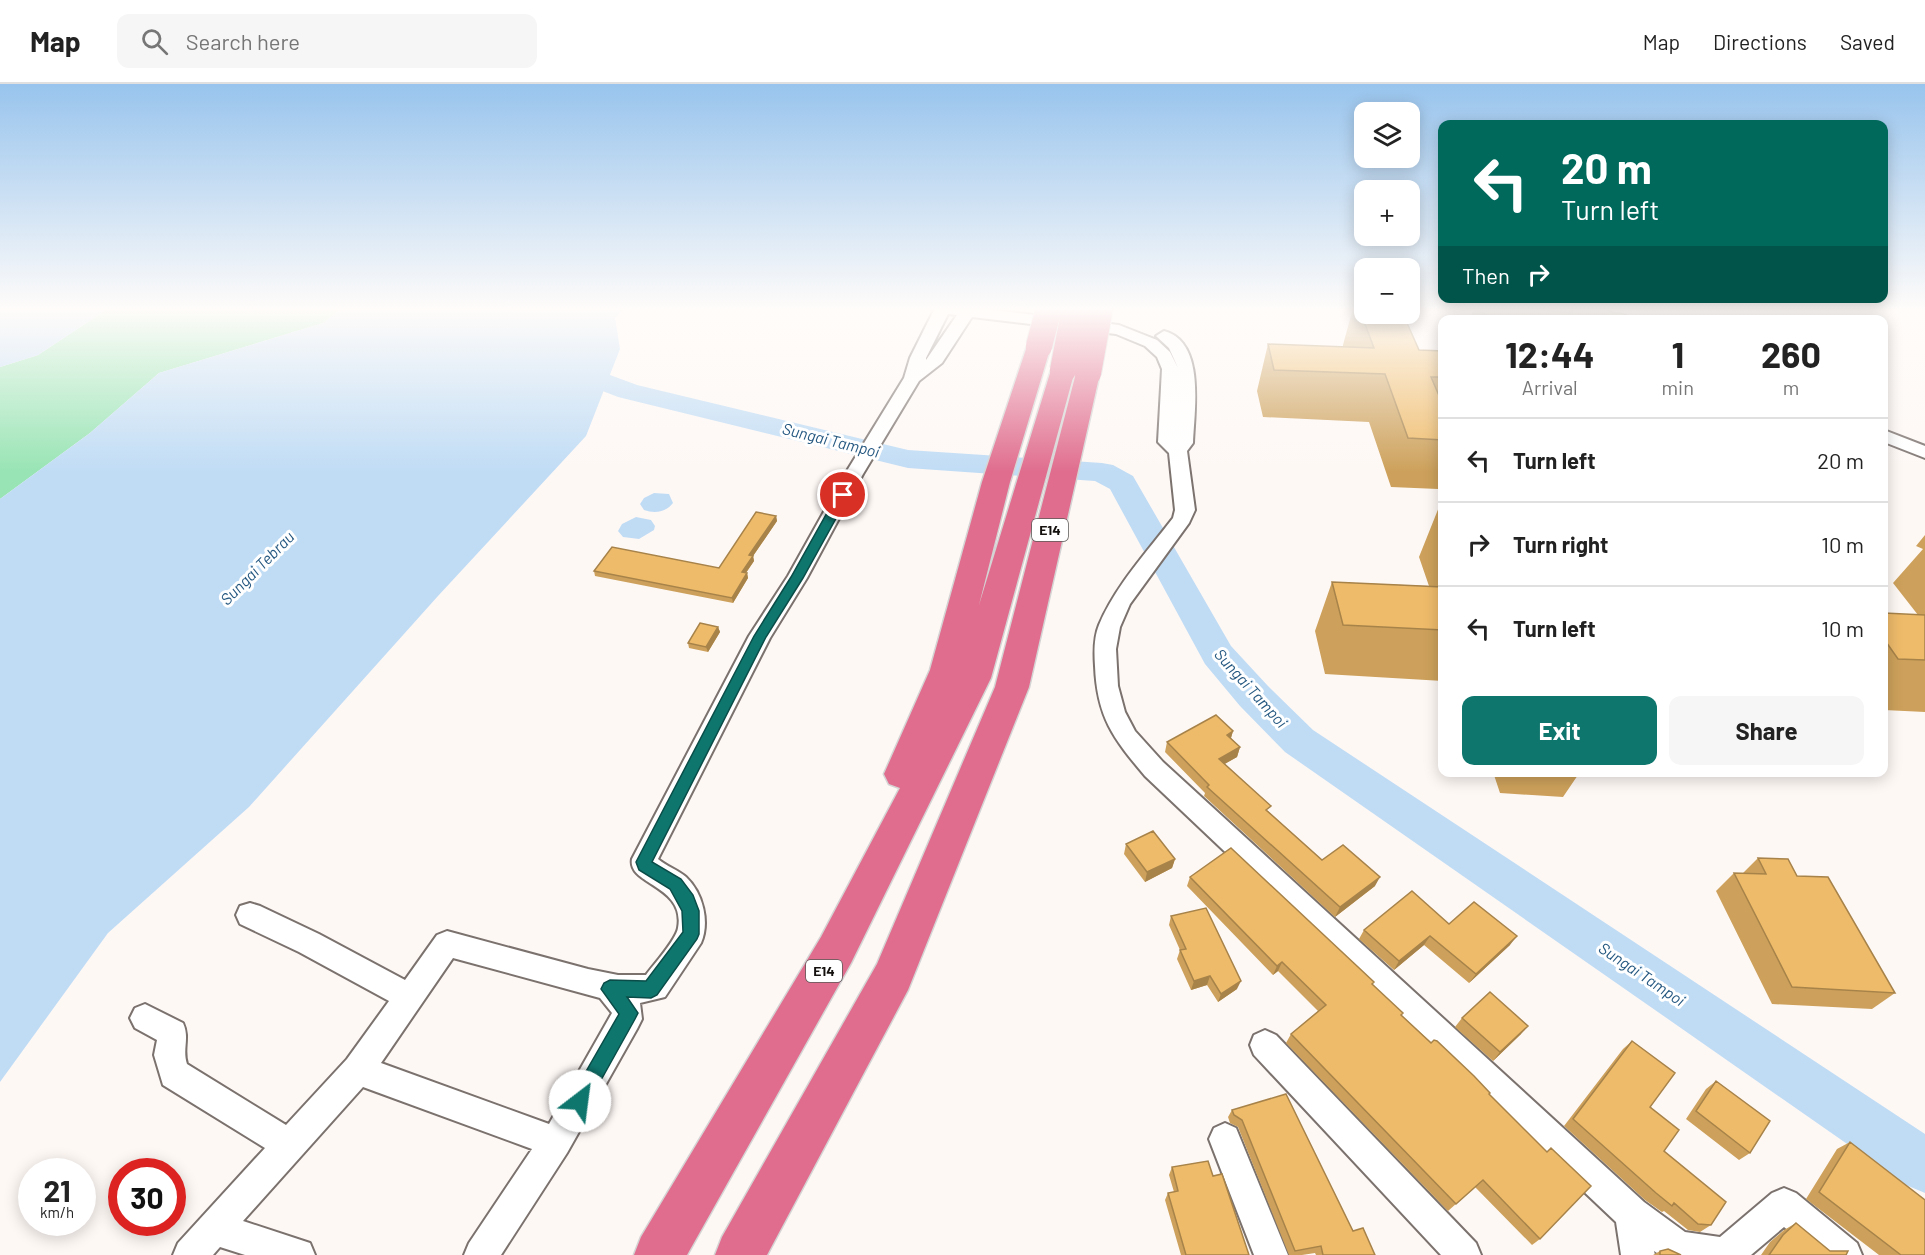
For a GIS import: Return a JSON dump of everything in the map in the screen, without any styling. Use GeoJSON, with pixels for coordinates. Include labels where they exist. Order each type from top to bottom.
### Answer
{"type":"FeatureCollection","features":[{"type":"Feature","properties":{"kind":"highway"},"geometry":{"type":"LineString","coordinates":[[978,678],[996,482],[1028,363]]}},
{"type":"Feature","properties":{"kind":"highway","name":"E14"},"geometry":{"type":"LineString","coordinates":[[740,1255],[893,976],[1064,363]]}},
{"type":"Feature","properties":{"kind":"highway","name":"E14"},"geometry":{"type":"LineString","coordinates":[[659,1255],[836,950],[978,678],[1090,363]]}},
{"type":"Feature","properties":{"kind":"street"},"geometry":{"type":"LineString","coordinates":[[190,1255],[358,1070],[447,944],[610,989],[651,990],[691,934],[692,918],[687,900],[675,884],[650,870],[644,862],[760,636],[797,578],[854,474],[883,429],[912,378],[917,363]]}},
{"type":"Feature","properties":{"kind":"street"},"geometry":{"type":"LineString","coordinates":[[912,378],[932,363]]}},
{"type":"Feature","properties":{"kind":"street"},"geometry":{"type":"LineString","coordinates":[[1185,363],[1184,443],[1178,451],[1185,510],[1182,519],[1121,602],[1109,627],[1105,650],[1107,686],[1113,712],[1127,738],[1154,769],[1241,852],[1632,1214],[1679,1248],[1725,1255],[1784,1205],[1845,1255]]}},
{"type":"Feature","properties":{"kind":"street"},"geometry":{"type":"LineString","coordinates":[[1888,437],[1925,453]]}},
{"type":"Feature","properties":{"kind":"street"},"geometry":{"type":"LineString","coordinates":[[250,915],[309,943],[409,997]]}},
{"type":"Feature","properties":{"kind":"street"},"geometry":{"type":"LineString","coordinates":[[481,1255],[556,1142],[627,1018],[627,1008],[610,989]]}},
{"type":"Feature","properties":{"kind":"street"},"geometry":{"type":"LineString","coordinates":[[145,1018],[172,1033],[169,1055],[174,1074],[289,1145]]}},
{"type":"Feature","properties":{"kind":"street"},"geometry":{"type":"LineString","coordinates":[[1265,1045],[1464,1255]]}},
{"type":"Feature","properties":{"kind":"street"},"geometry":{"type":"LineString","coordinates":[[358,1070],[556,1142]]}},
{"type":"Feature","properties":{"kind":"street"},"geometry":{"type":"LineString","coordinates":[[1225,1139],[1271,1255]]}},
{"type":"Feature","properties":{"kind":"street"},"geometry":{"type":"LineString","coordinates":[[1632,1214],[1638,1255]]}},
{"type":"Feature","properties":{"kind":"street"},"geometry":{"type":"LineString","coordinates":[[213,1228],[298,1255]]}},
{"type":"Feature","properties":{"kind":"green space"},"geometry":{"type":"Polygon","coordinates":[[[14,363],[193,363],[159,373],[90,433],[0,499],[0,367],[14,363]]]}},
{"type":"Feature","properties":{"kind":"water"},"geometry":{"type":"Polygon","coordinates":[[[0,363],[14,363],[0,367],[0,363]]]}},
{"type":"Feature","properties":{"kind":"water","name":"Sungai Tebrau"},"geometry":{"type":"Polygon","coordinates":[[[193,363],[615,363],[586,436],[438,596],[249,807],[108,933],[0,1082],[0,499],[90,433],[159,373],[193,363]]]}},
{"type":"Feature","properties":{"kind":"water"},"geometry":{"type":"Polygon","coordinates":[[[654,493],[669,494],[673,503],[660,511],[644,510],[640,504],[644,498],[654,493]]]}},
{"type":"Feature","properties":{"kind":"water"},"geometry":{"type":"Polygon","coordinates":[[[636,517],[651,520],[655,526],[654,530],[639,539],[623,537],[618,531],[622,524],[636,517]]]}},
{"type":"Feature","properties":{"kind":"building"},"geometry":{"type":"Polygon","coordinates":[[[1272,363],[1438,363],[1438,377],[1431,377],[1438,393],[1438,440],[1408,438],[1385,374],[1274,370],[1272,363]]]}},
{"type":"Feature","properties":{"kind":"building"},"geometry":{"type":"Polygon","coordinates":[[[756,512],[776,516],[749,555],[753,556],[742,572],[747,573],[732,598],[594,571],[612,547],[719,568],[756,512]]]}},
{"type":"Feature","properties":{"kind":"building"},"geometry":{"type":"Polygon","coordinates":[[[1332,582],[1438,587],[1438,630],[1343,625],[1332,582]]]}},
{"type":"Feature","properties":{"kind":"building"},"geometry":{"type":"Polygon","coordinates":[[[1888,613],[1925,615],[1925,660],[1898,659],[1888,645],[1888,613]]]}},
{"type":"Feature","properties":{"kind":"building"},"geometry":{"type":"Polygon","coordinates":[[[700,623],[718,627],[706,647],[688,643],[700,623]]]}},
{"type":"Feature","properties":{"kind":"building"},"geometry":{"type":"Polygon","coordinates":[[[1216,715],[1233,731],[1227,735],[1240,747],[1219,759],[1271,806],[1266,810],[1322,860],[1343,845],[1380,877],[1340,907],[1207,787],[1209,785],[1167,742],[1216,715]]]}},
{"type":"Feature","properties":{"kind":"building"},"geometry":{"type":"Polygon","coordinates":[[[1153,831],[1175,859],[1147,872],[1126,844],[1153,831]]]}},
{"type":"Feature","properties":{"kind":"building"},"geometry":{"type":"Polygon","coordinates":[[[1231,848],[1374,982],[1372,984],[1403,1013],[1401,1015],[1431,1043],[1434,1040],[1437,1041],[1547,1152],[1551,1148],[1591,1186],[1540,1239],[1483,1180],[1456,1204],[1291,1034],[1326,1005],[1282,962],[1277,966],[1190,877],[1231,848]]]}},
{"type":"Feature","properties":{"kind":"building"},"geometry":{"type":"Polygon","coordinates":[[[1758,858],[1788,859],[1797,876],[1828,877],[1895,993],[1792,987],[1734,873],[1766,874],[1758,858]]]}},
{"type":"Feature","properties":{"kind":"building"},"geometry":{"type":"Polygon","coordinates":[[[1412,891],[1449,924],[1474,902],[1517,936],[1476,974],[1430,936],[1399,961],[1364,930],[1412,891]]]}},
{"type":"Feature","properties":{"kind":"building"},"geometry":{"type":"Polygon","coordinates":[[[1206,908],[1241,981],[1221,994],[1210,976],[1194,981],[1180,950],[1186,949],[1171,916],[1206,908]]]}},
{"type":"Feature","properties":{"kind":"building"},"geometry":{"type":"Polygon","coordinates":[[[1490,992],[1528,1026],[1500,1052],[1462,1018],[1490,992]]]}},
{"type":"Feature","properties":{"kind":"building"},"geometry":{"type":"Polygon","coordinates":[[[1632,1041],[1675,1073],[1650,1107],[1679,1130],[1664,1151],[1726,1202],[1711,1225],[1698,1224],[1674,1203],[1672,1206],[1573,1119],[1632,1041]]]}},
{"type":"Feature","properties":{"kind":"building"},"geometry":{"type":"Polygon","coordinates":[[[1716,1081],[1770,1121],[1750,1153],[1696,1111],[1716,1081]]]}},
{"type":"Feature","properties":{"kind":"building"},"geometry":{"type":"Polygon","coordinates":[[[1286,1094],[1353,1231],[1363,1228],[1375,1255],[1323,1255],[1321,1246],[1295,1251],[1242,1120],[1234,1115],[1232,1110],[1286,1094]]]}},
{"type":"Feature","properties":{"kind":"building"},"geometry":{"type":"Polygon","coordinates":[[[1850,1142],[1925,1200],[1925,1255],[1901,1255],[1819,1192],[1850,1142]]]}},
{"type":"Feature","properties":{"kind":"building"},"geometry":{"type":"Polygon","coordinates":[[[1208,1161],[1213,1176],[1222,1174],[1249,1255],[1186,1255],[1168,1193],[1178,1191],[1172,1167],[1208,1161]]]}},
{"type":"Feature","properties":{"kind":"building"},"geometry":{"type":"Polygon","coordinates":[[[1796,1223],[1830,1251],[1848,1251],[1846,1255],[1769,1255],[1783,1235],[1796,1223]]]}},
{"type":"Feature","properties":{"kind":"building"},"geometry":{"type":"Polygon","coordinates":[[[1668,1249],[1681,1255],[1660,1255],[1660,1251],[1668,1249]]]}},
{"type":"Feature","properties":{"kind":"waterway","name":"Sungai Tampoi"},"geometry":{"type":"LineString","coordinates":[[559,364],[628,391],[908,459],[1102,472],[1122,483],[1218,655],[1254,696],[1299,741],[1925,1166]]}},
{"type":"Feature","properties":{"kind":"route"},"geometry":{"type":"LineString","coordinates":[[580,1101],[629,1013],[610,989],[651,990],[691,934],[691,911],[687,900],[675,884],[650,870],[644,862],[760,636],[797,578],[843,495]]}}]}
